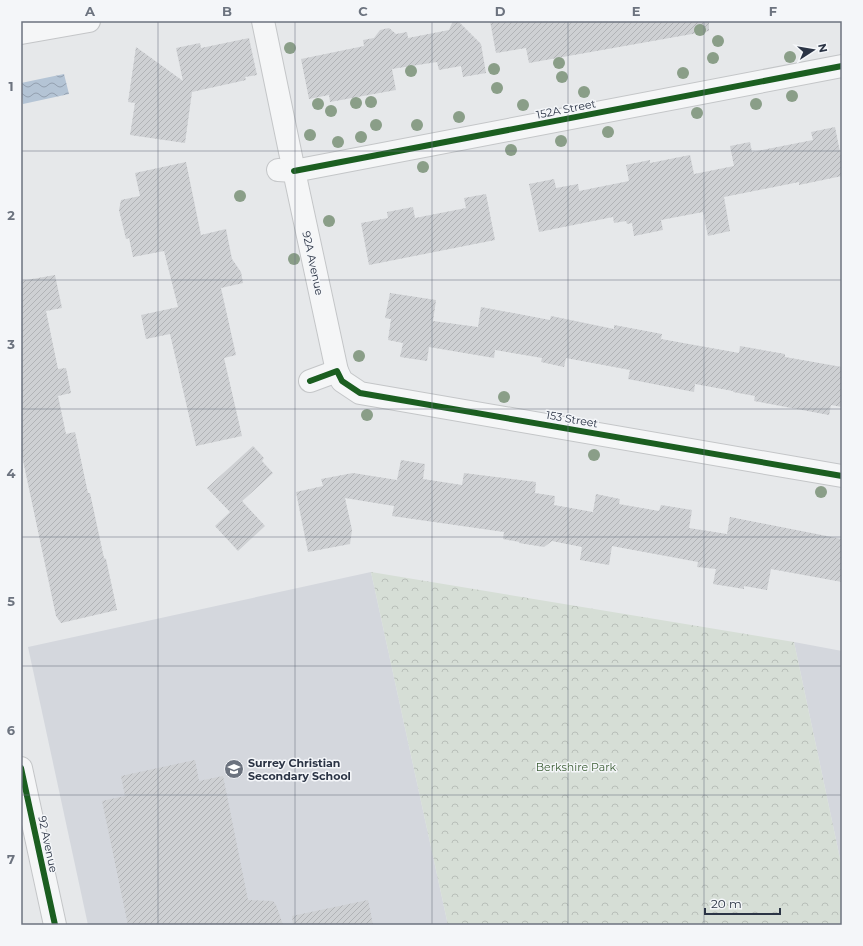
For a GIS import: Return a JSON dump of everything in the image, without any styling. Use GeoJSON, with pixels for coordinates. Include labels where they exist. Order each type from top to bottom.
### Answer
{"type":"FeatureCollection","features":[{"type":"Feature","properties":{"kind":"street"},"geometry":{"type":"LineString","coordinates":[[21,33],[89,21]]}},
{"type":"Feature","properties":{"kind":"street","name":"92A Avenue"},"geometry":{"type":"LineString","coordinates":[[263,21],[286,170],[337,371]]}},
{"type":"Feature","properties":{"kind":"street","name":"152A Street"},"geometry":{"type":"LineString","coordinates":[[286,170],[842,66]]}},
{"type":"Feature","properties":{"kind":"street"},"geometry":{"type":"LineString","coordinates":[[310,381],[337,371]]}},
{"type":"Feature","properties":{"kind":"street","name":"153 Street"},"geometry":{"type":"LineString","coordinates":[[337,371],[342,381],[360,392],[842,476]]}},
{"type":"Feature","properties":{"kind":"street","name":"92 Avenue"},"geometry":{"type":"LineString","coordinates":[[21,768],[55,925]]}},
{"type":"Feature","properties":{"kind":"shaded area","name":"Surrey Christian Secondary School"},"geometry":{"type":"Polygon","coordinates":[[[371,572],[448,925],[88,925],[28,647],[371,572]]]}},
{"type":"Feature","properties":{"kind":"shaded area"},"geometry":{"type":"Polygon","coordinates":[[[794,642],[842,651],[842,868],[794,642]]]}},
{"type":"Feature","properties":{"kind":"green space","name":"Berkshire Park"},"geometry":{"type":"Polygon","coordinates":[[[371,572],[794,642],[842,868],[842,925],[448,925],[371,572]]]}},
{"type":"Feature","properties":{"kind":"water"},"geometry":{"type":"Polygon","coordinates":[[[64,74],[69,94],[23,104],[21,83],[64,74]]]}},
{"type":"Feature","properties":{"kind":"building"},"geometry":{"type":"Polygon","coordinates":[[[453,21],[458,21],[481,44],[486,73],[463,77],[461,66],[439,70],[437,62],[392,69],[396,90],[330,102],[329,95],[309,99],[301,59],[364,46],[363,40],[374,38],[380,30],[389,28],[396,34],[407,32],[408,38],[449,30],[453,21]]]}},
{"type":"Feature","properties":{"kind":"building"},"geometry":{"type":"Polygon","coordinates":[[[490,21],[709,21],[709,31],[529,63],[526,48],[496,53],[490,21]]]}},
{"type":"Feature","properties":{"kind":"building"},"geometry":{"type":"Polygon","coordinates":[[[249,38],[257,75],[245,77],[246,80],[192,92],[185,143],[130,135],[135,103],[128,102],[136,47],[183,81],[176,48],[200,43],[201,48],[249,38]]]}},
{"type":"Feature","properties":{"kind":"building"},"geometry":{"type":"Polygon","coordinates":[[[835,127],[842,162],[842,176],[799,185],[799,182],[724,197],[730,231],[708,236],[703,212],[661,220],[663,230],[634,236],[632,223],[627,224],[626,221],[614,223],[613,217],[539,232],[529,184],[554,179],[556,188],[578,184],[579,191],[629,181],[626,165],[650,160],[650,163],[690,155],[694,174],[734,166],[730,146],[750,142],[752,152],[813,140],[811,132],[835,127]]]}},
{"type":"Feature","properties":{"kind":"building"},"geometry":{"type":"Polygon","coordinates":[[[186,162],[201,235],[226,229],[232,259],[241,272],[243,283],[221,288],[236,355],[224,358],[242,436],[196,446],[170,334],[146,339],[141,315],[178,307],[164,251],[133,257],[129,238],[126,239],[119,210],[121,200],[140,196],[135,173],[186,162]]]}},
{"type":"Feature","properties":{"kind":"building"},"geometry":{"type":"Polygon","coordinates":[[[486,194],[495,240],[369,265],[361,223],[388,218],[387,212],[413,207],[415,218],[466,208],[464,198],[486,194]]]}},
{"type":"Feature","properties":{"kind":"building"},"geometry":{"type":"Polygon","coordinates":[[[55,275],[62,308],[46,311],[58,369],[66,368],[71,393],[58,396],[66,434],[75,432],[88,493],[90,493],[117,610],[61,623],[56,616],[21,451],[21,281],[55,275]]]}},
{"type":"Feature","properties":{"kind":"building"},"geometry":{"type":"Polygon","coordinates":[[[390,293],[436,300],[433,321],[478,327],[481,307],[550,320],[551,316],[614,329],[614,325],[662,334],[661,339],[739,353],[740,346],[785,354],[785,357],[842,367],[842,407],[831,405],[829,415],[754,401],[755,396],[695,384],[694,392],[628,379],[630,370],[566,358],[564,367],[541,362],[542,358],[495,350],[494,358],[429,347],[427,361],[400,357],[403,343],[388,340],[391,319],[385,318],[390,293]]]}},
{"type":"Feature","properties":{"kind":"building"},"geometry":{"type":"Polygon","coordinates":[[[253,446],[264,458],[262,461],[273,473],[230,512],[207,488],[253,446]]]}},
{"type":"Feature","properties":{"kind":"building"},"geometry":{"type":"Polygon","coordinates":[[[401,460],[425,464],[423,479],[462,485],[464,473],[536,482],[535,493],[555,496],[554,505],[593,512],[596,494],[620,499],[619,504],[659,511],[661,505],[692,510],[689,528],[727,534],[730,517],[842,539],[842,582],[771,569],[767,590],[744,586],[744,589],[713,584],[716,569],[697,567],[698,562],[612,546],[609,565],[580,560],[582,547],[552,541],[544,547],[519,543],[520,542],[503,539],[504,532],[392,516],[394,506],[345,498],[352,530],[350,544],[308,552],[296,492],[323,486],[321,479],[353,473],[397,480],[401,460]]]}},
{"type":"Feature","properties":{"kind":"building"},"geometry":{"type":"Polygon","coordinates":[[[242,501],[265,526],[238,551],[215,526],[242,501]]]}},
{"type":"Feature","properties":{"kind":"building"},"geometry":{"type":"Polygon","coordinates":[[[195,760],[199,781],[223,776],[248,900],[273,901],[276,905],[283,925],[128,925],[102,801],[125,796],[121,776],[195,760]]]}},
{"type":"Feature","properties":{"kind":"building"},"geometry":{"type":"Polygon","coordinates":[[[368,900],[373,925],[293,925],[292,916],[368,900]]]}},
{"type":"Feature","properties":{"kind":"cycle path"},"geometry":{"type":"LineString","coordinates":[[294,171],[842,66]]}},
{"type":"Feature","properties":{"kind":"cycle path"},"geometry":{"type":"LineString","coordinates":[[310,381],[337,371],[342,381],[360,393],[842,476]]}},
{"type":"Feature","properties":{"kind":"cycle path"},"geometry":{"type":"LineString","coordinates":[[21,768],[55,925]]}},
{"type":"Feature","properties":{"kind":"place","name":"Surrey Christian Secondary School"},"geometry":{"type":"Point","coordinates":[234,769]}}]}
